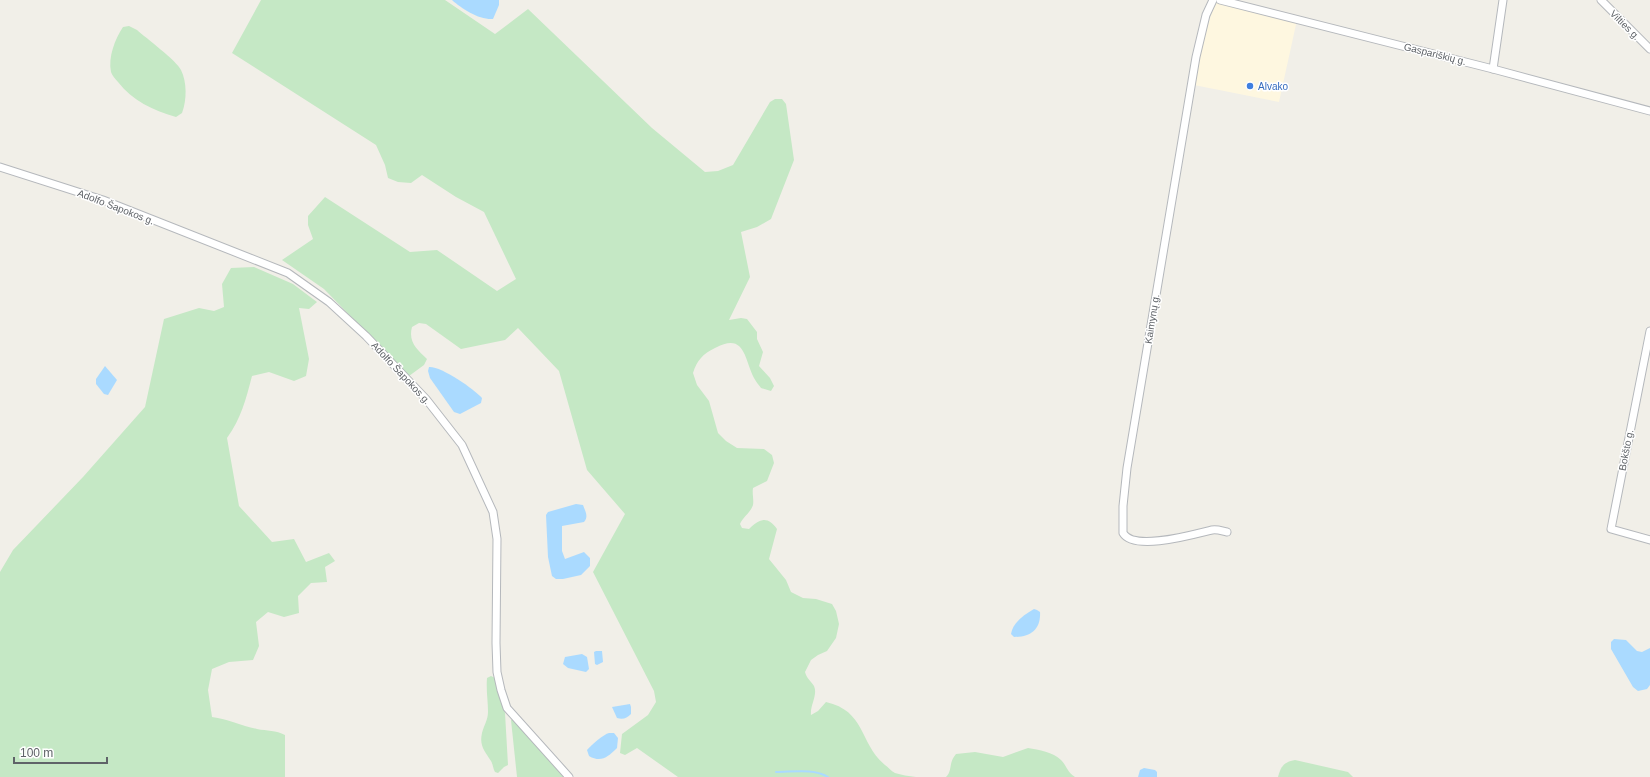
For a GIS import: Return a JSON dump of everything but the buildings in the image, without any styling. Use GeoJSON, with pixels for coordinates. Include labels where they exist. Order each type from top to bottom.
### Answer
{"type":"FeatureCollection","features":[{"type":"Feature","properties":{"kind":"street","name":"Kaimynų g."},"geometry":{"type":"LineString","coordinates":[[1213,0],[1206,15],[1195,64],[1127,468],[1123,506],[1123,533],[1125,537],[1132,540],[1147,541],[1172,539],[1214,530],[1227,532]]}},
{"type":"Feature","properties":{"kind":"street","name":"Gaspariškių g."},"geometry":{"type":"LineString","coordinates":[[1220,0],[1493,68],[1650,111]]}},
{"type":"Feature","properties":{"kind":"street"},"geometry":{"type":"LineString","coordinates":[[1493,68],[1503,0]]}},
{"type":"Feature","properties":{"kind":"street","name":"Vilties g."},"geometry":{"type":"LineString","coordinates":[[1601,0],[1650,49]]}},
{"type":"Feature","properties":{"kind":"street","name":"Adolfo Šapokos g."},"geometry":{"type":"LineString","coordinates":[[0,167],[103,200],[288,273],[329,302],[340,312],[366,336],[426,399],[462,445],[494,512],[498,539],[496,643],[497,672],[506,708],[569,777]]}},
{"type":"Feature","properties":{"kind":"street","name":"Bokšto g."},"geometry":{"type":"LineString","coordinates":[[1650,331],[1611,529],[1650,540]]}},
{"type":"Feature","properties":{"kind":"shaded area"},"geometry":{"type":"Polygon","coordinates":[[[1217,2],[1297,20],[1279,102],[1194,85],[1200,52],[1214,5],[1217,2]]]}},
{"type":"Feature","properties":{"kind":"green space"},"geometry":{"type":"Polygon","coordinates":[[[261,0],[445,0],[495,34],[528,9],[652,128],[705,172],[718,171],[733,165],[770,102],[775,99],[782,99],[786,104],[794,160],[771,219],[757,227],[741,232],[750,277],[729,320],[741,318],[747,319],[757,332],[757,339],[763,352],[759,366],[770,378],[774,386],[771,391],[761,388],[754,378],[742,350],[738,345],[732,343],[715,348],[707,353],[696,364],[693,373],[697,385],[709,401],[718,433],[726,441],[737,448],[764,449],[772,455],[774,463],[767,481],[753,488],[753,505],[740,524],[742,528],[749,529],[760,521],[764,520],[767,520],[774,525],[777,529],[769,559],[786,580],[791,592],[803,598],[816,599],[832,604],[836,611],[839,624],[836,638],[827,651],[811,660],[805,672],[815,689],[811,715],[818,711],[826,702],[839,706],[855,720],[870,747],[885,765],[895,773],[916,777],[678,777],[637,748],[625,755],[620,753],[622,734],[648,715],[656,702],[654,691],[593,572],[625,514],[587,470],[559,371],[518,328],[505,340],[461,349],[426,324],[419,323],[412,327],[411,337],[414,345],[427,359],[424,365],[409,376],[324,289],[282,260],[313,239],[308,225],[308,216],[325,197],[410,252],[437,250],[497,291],[516,279],[484,212],[456,197],[422,175],[411,183],[398,182],[388,178],[385,165],[376,145],[232,53],[261,0]]]}},
{"type":"Feature","properties":{"kind":"green space"},"geometry":{"type":"Polygon","coordinates":[[[129,26],[137,30],[174,61],[181,70],[185,85],[184,108],[182,113],[176,117],[151,108],[137,100],[124,89],[112,74],[110,60],[117,37],[123,27],[129,26]]]}},
{"type":"Feature","properties":{"kind":"green space"},"geometry":{"type":"Polygon","coordinates":[[[254,267],[293,284],[317,302],[309,309],[299,308],[309,359],[306,376],[294,381],[269,372],[252,376],[245,401],[236,424],[227,438],[239,506],[272,542],[294,539],[306,562],[329,553],[335,561],[325,567],[327,582],[311,583],[298,596],[299,613],[284,617],[268,612],[256,622],[259,646],[253,660],[229,662],[212,669],[208,690],[212,717],[257,729],[278,732],[285,735],[285,777],[0,777],[0,572],[13,550],[83,477],[145,407],[164,319],[199,308],[214,311],[224,307],[222,284],[231,268],[254,267]]]}},
{"type":"Feature","properties":{"kind":"green space"},"geometry":{"type":"Polygon","coordinates":[[[491,676],[495,678],[505,713],[508,765],[498,773],[494,771],[492,762],[483,748],[481,741],[488,715],[487,678],[491,676]]]}},
{"type":"Feature","properties":{"kind":"green space"},"geometry":{"type":"Polygon","coordinates":[[[511,720],[514,720],[564,777],[517,777],[511,720]]]}},
{"type":"Feature","properties":{"kind":"green space"},"geometry":{"type":"Polygon","coordinates":[[[1028,748],[1046,752],[1058,757],[1070,773],[1075,777],[946,777],[952,760],[956,754],[975,752],[1003,757],[1028,748]]]}},
{"type":"Feature","properties":{"kind":"green space"},"geometry":{"type":"Polygon","coordinates":[[[1295,760],[1348,772],[1353,777],[1278,777],[1280,770],[1284,765],[1295,760]]]}},
{"type":"Feature","properties":{"kind":"water"},"geometry":{"type":"Polygon","coordinates":[[[452,0],[499,0],[499,5],[493,19],[488,19],[471,13],[452,0]]]}},
{"type":"Feature","properties":{"kind":"water"},"geometry":{"type":"Polygon","coordinates":[[[105,366],[117,380],[108,395],[104,394],[96,384],[96,379],[105,366]]]}},
{"type":"Feature","properties":{"kind":"water"},"geometry":{"type":"Polygon","coordinates":[[[429,367],[441,370],[465,384],[482,398],[481,403],[460,414],[454,412],[430,378],[428,371],[429,367]]]}},
{"type":"Feature","properties":{"kind":"water"},"geometry":{"type":"Polygon","coordinates":[[[576,504],[583,505],[586,518],[584,522],[562,526],[562,551],[565,559],[584,552],[590,558],[590,566],[581,575],[556,579],[552,576],[548,557],[546,515],[548,512],[576,504]]]}},
{"type":"Feature","properties":{"kind":"water"},"geometry":{"type":"Polygon","coordinates":[[[1034,609],[1040,612],[1037,627],[1030,634],[1014,637],[1011,634],[1014,626],[1023,616],[1034,609]]]}},
{"type":"Feature","properties":{"kind":"water"},"geometry":{"type":"Polygon","coordinates":[[[1614,639],[1626,640],[1637,651],[1642,652],[1650,648],[1650,685],[1647,689],[1638,691],[1633,687],[1611,649],[1611,642],[1614,639]]]}},
{"type":"Feature","properties":{"kind":"water"},"geometry":{"type":"Polygon","coordinates":[[[602,651],[603,662],[597,665],[595,664],[594,652],[602,651]]]}},
{"type":"Feature","properties":{"kind":"water"},"geometry":{"type":"Polygon","coordinates":[[[582,654],[587,657],[589,669],[586,672],[568,668],[563,664],[565,657],[582,654]]]}},
{"type":"Feature","properties":{"kind":"water"},"geometry":{"type":"Polygon","coordinates":[[[630,704],[631,714],[625,718],[617,718],[612,707],[630,704]]]}},
{"type":"Feature","properties":{"kind":"water"},"geometry":{"type":"Polygon","coordinates":[[[609,733],[614,733],[618,738],[617,748],[611,754],[601,759],[589,756],[587,750],[591,745],[609,733]]]}},
{"type":"Feature","properties":{"kind":"water"},"geometry":{"type":"Polygon","coordinates":[[[1144,768],[1155,770],[1157,772],[1157,777],[1138,777],[1140,770],[1144,768]]]}},
{"type":"Feature","properties":{"kind":"waterway"},"geometry":{"type":"LineString","coordinates":[[776,772],[810,771],[828,777]]}},
{"type":"Feature","properties":{"kind":"place","name":"Alvako"},"geometry":{"type":"Point","coordinates":[1250,86]}}]}
